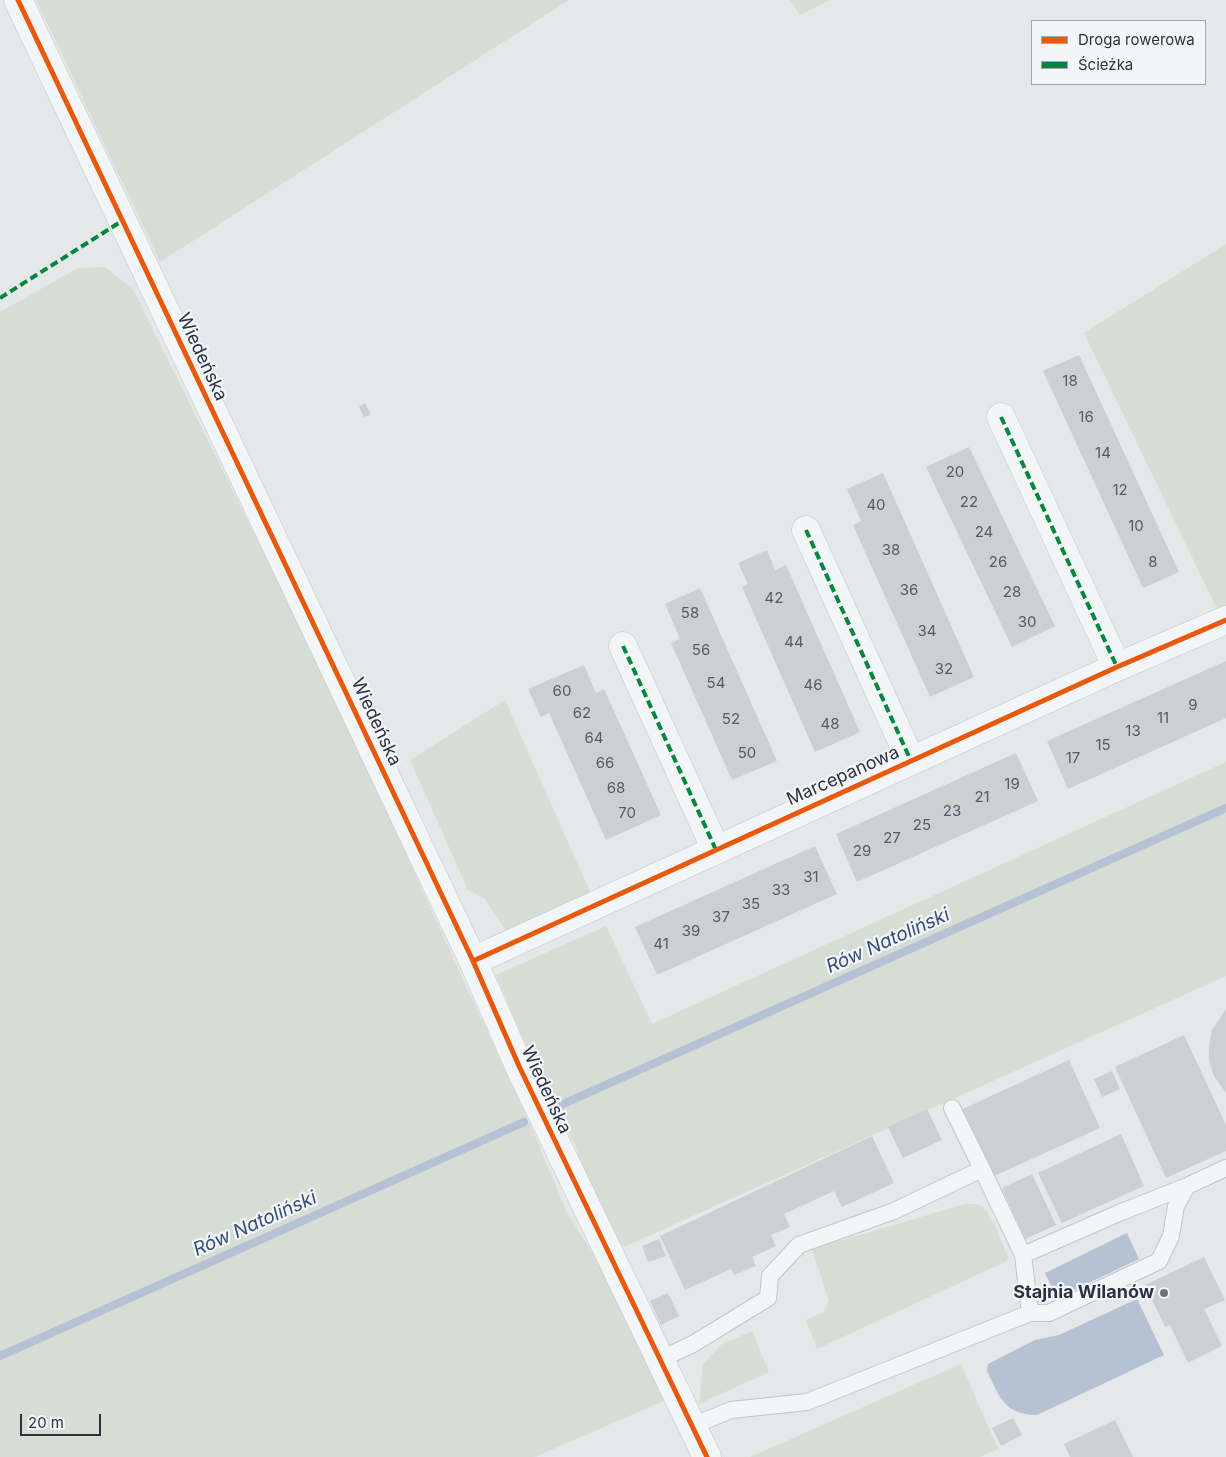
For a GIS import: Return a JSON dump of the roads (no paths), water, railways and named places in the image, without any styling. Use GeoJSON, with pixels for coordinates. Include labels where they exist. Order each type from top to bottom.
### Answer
{"type":"FeatureCollection","features":[{"type":"Feature","properties":{"kind":"street","name":"Wiedeńska"},"geometry":{"type":"LineString","coordinates":[[18,0],[473,960],[519,1066],[707,1457]]}},
{"type":"Feature","properties":{"kind":"street"},"geometry":{"type":"LineString","coordinates":[[1001,417],[1117,667]]}},
{"type":"Feature","properties":{"kind":"street"},"geometry":{"type":"LineString","coordinates":[[806,530],[911,761]]}},
{"type":"Feature","properties":{"kind":"street","name":"Marcepanowa"},"geometry":{"type":"LineString","coordinates":[[473,960],[1117,667],[1226,620]]}},
{"type":"Feature","properties":{"kind":"street"},"geometry":{"type":"LineString","coordinates":[[623,646],[716,850]]}},
{"type":"Feature","properties":{"kind":"lane"},"geometry":{"type":"LineString","coordinates":[[952,1108],[1023,1255],[1030,1313]]}},
{"type":"Feature","properties":{"kind":"lane"},"geometry":{"type":"LineString","coordinates":[[659,1360],[693,1344],[768,1298],[770,1276],[799,1245],[894,1211],[982,1168]]}},
{"type":"Feature","properties":{"kind":"lane"},"geometry":{"type":"LineString","coordinates":[[1023,1255],[1226,1168]]}},
{"type":"Feature","properties":{"kind":"lane"},"geometry":{"type":"LineString","coordinates":[[692,1426],[731,1410],[807,1402],[1030,1313],[1049,1313],[1160,1260],[1171,1236],[1176,1206],[1187,1186]]}},
{"type":"Feature","properties":{"kind":"water"},"geometry":{"type":"Polygon","coordinates":[[[1127,1233],[1139,1259],[1057,1298],[1045,1273],[1127,1233]]]}},
{"type":"Feature","properties":{"kind":"water"},"geometry":{"type":"Polygon","coordinates":[[[1137,1299],[1164,1355],[1037,1415],[1017,1412],[1010,1408],[1000,1397],[987,1371],[988,1364],[1035,1340],[1059,1335],[1137,1299]]]}},
{"type":"Feature","properties":{"kind":"waterway","name":"Rów Natoliński"},"geometry":{"type":"LineString","coordinates":[[563,1104],[1226,808]]}},
{"type":"Feature","properties":{"kind":"waterway","name":"Rów Natoliński"},"geometry":{"type":"LineString","coordinates":[[0,1356],[524,1122]]}},
{"type":"Feature","properties":{"kind":"place","name":"Stajnia Wilanów"},"geometry":{"type":"Point","coordinates":[1164,1293]}}]}
